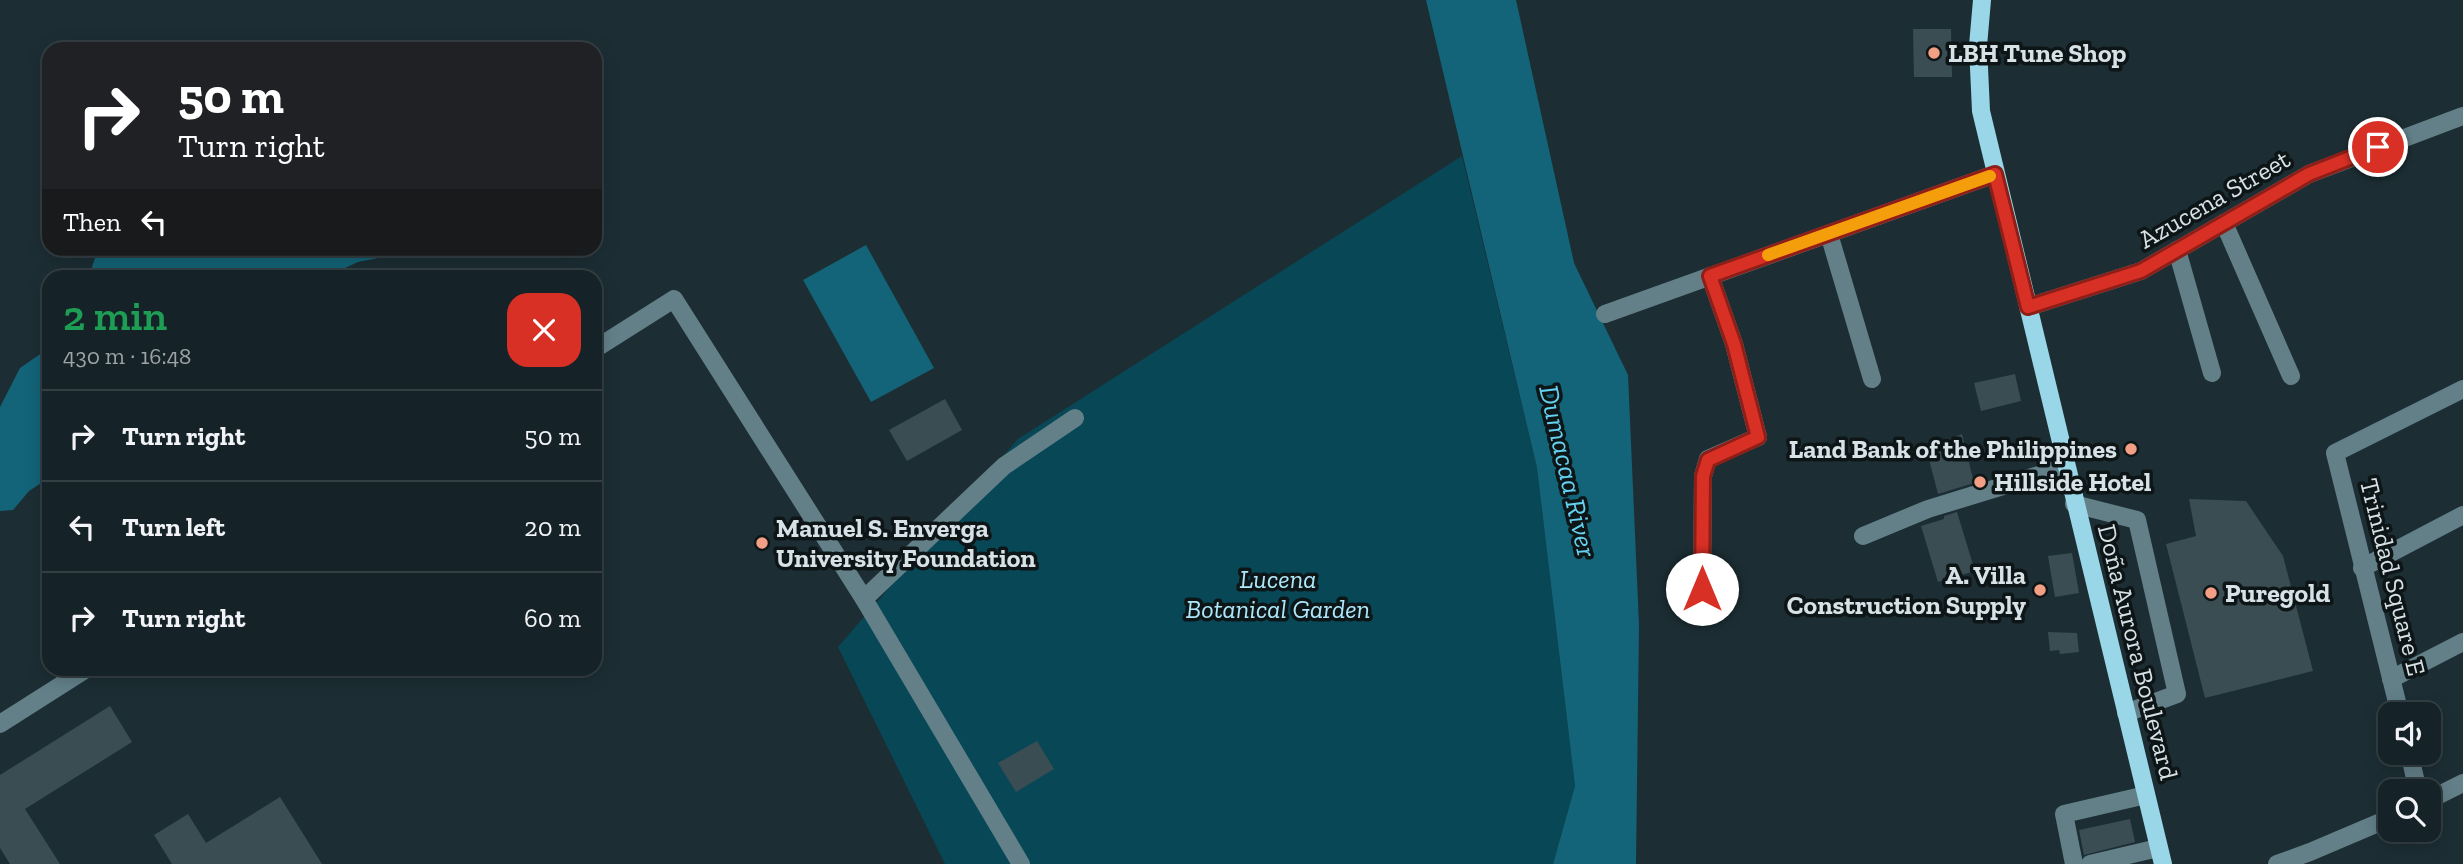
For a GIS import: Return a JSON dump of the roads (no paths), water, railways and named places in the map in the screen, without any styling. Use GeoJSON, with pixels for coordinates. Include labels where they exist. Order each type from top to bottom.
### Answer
{"type":"FeatureCollection","features":[{"type":"Feature","properties":{"kind":"main road","name":"Doña Aurora Boulevard"},"geometry":{"type":"LineString","coordinates":[[1982,0],[1978,46],[1981,111],[2161,856]]}},
{"type":"Feature","properties":{"kind":"street","name":"Azucena Street"},"geometry":{"type":"LineString","coordinates":[[2028,307],[2141,271],[2309,174],[2463,116]]}},
{"type":"Feature","properties":{"kind":"street"},"geometry":{"type":"LineString","coordinates":[[1605,314],[1995,174]]}},
{"type":"Feature","properties":{"kind":"street"},"geometry":{"type":"LineString","coordinates":[[2224,223],[2291,376]]}},
{"type":"Feature","properties":{"kind":"street"},"geometry":{"type":"LineString","coordinates":[[1829,234],[1872,379]]}},
{"type":"Feature","properties":{"kind":"street"},"geometry":{"type":"LineString","coordinates":[[2177,250],[2212,373]]}},
{"type":"Feature","properties":{"kind":"street"},"geometry":{"type":"LineString","coordinates":[[1702,589],[1703,476],[1708,460],[1758,437],[1734,344],[1710,276]]}},
{"type":"Feature","properties":{"kind":"street"},"geometry":{"type":"LineString","coordinates":[[602,345],[674,299],[864,599],[1021,864]]}},
{"type":"Feature","properties":{"kind":"street","name":"Trinidad Square E"},"geometry":{"type":"LineString","coordinates":[[2397,702],[2335,453],[2463,388]]}},
{"type":"Feature","properties":{"kind":"street"},"geometry":{"type":"LineString","coordinates":[[864,599],[1004,466],[1075,418]]}},
{"type":"Feature","properties":{"kind":"street"},"geometry":{"type":"LineString","coordinates":[[1863,537],[1928,509],[2065,467]]}},
{"type":"Feature","properties":{"kind":"street"},"geometry":{"type":"LineString","coordinates":[[2074,504],[2137,520],[2177,694],[2126,713]]}},
{"type":"Feature","properties":{"kind":"street"},"geometry":{"type":"LineString","coordinates":[[2362,568],[2463,515]]}},
{"type":"Feature","properties":{"kind":"street"},"geometry":{"type":"LineString","coordinates":[[2391,679],[2463,642]]}},
{"type":"Feature","properties":{"kind":"street"},"geometry":{"type":"LineString","coordinates":[[0,724],[75,676]]}},
{"type":"Feature","properties":{"kind":"street"},"geometry":{"type":"LineString","coordinates":[[2441,794],[2463,783]]}},
{"type":"Feature","properties":{"kind":"street"},"geometry":{"type":"LineString","coordinates":[[2074,864],[2064,814],[2146,795]]}},
{"type":"Feature","properties":{"kind":"street"},"geometry":{"type":"LineString","coordinates":[[2277,864],[2378,823]]}},
{"type":"Feature","properties":{"kind":"street"},"geometry":{"type":"LineString","coordinates":[[2090,864],[2161,856]]}},
{"type":"Feature","properties":{"kind":"water","name":"Dumacaa River"},"geometry":{"type":"Polygon","coordinates":[[[1426,0],[1516,0],[1574,263],[1628,375],[1639,625],[1636,864],[1553,864],[1575,786],[1537,468],[1426,0]]]}},
{"type":"Feature","properties":{"kind":"water"},"geometry":{"type":"Polygon","coordinates":[[[866,245],[934,368],[871,402],[803,280],[866,245]]]}},
{"type":"Feature","properties":{"kind":"water"},"geometry":{"type":"Polygon","coordinates":[[[95,256],[388,256],[358,262],[341,270],[91,270],[95,256]]]}},
{"type":"Feature","properties":{"kind":"water"},"geometry":{"type":"Polygon","coordinates":[[[42,353],[42,483],[29,491],[13,510],[0,511],[0,407],[20,368],[42,353]]]}},
{"type":"Feature","properties":{"kind":"place","name":"LBH Tune Shop"},"geometry":{"type":"Point","coordinates":[1934,53]}},
{"type":"Feature","properties":{"kind":"place","name":"Land Bank of the Philippines"},"geometry":{"type":"Point","coordinates":[2131,449]}},
{"type":"Feature","properties":{"kind":"place","name":"Hillside Hotel"},"geometry":{"type":"Point","coordinates":[1980,482]}},
{"type":"Feature","properties":{"kind":"place","name":"Manuel S. Enverga University Foundation"},"geometry":{"type":"Point","coordinates":[762,543]}},
{"type":"Feature","properties":{"kind":"place","name":"A. Villa Construction Supply"},"geometry":{"type":"Point","coordinates":[2040,590]}},
{"type":"Feature","properties":{"kind":"place","name":"Puregold"},"geometry":{"type":"Point","coordinates":[2211,593]}},
{"type":"Feature","properties":{"kind":"park label","name":"Lucena Botanical Garden"},"geometry":{"type":"Point","coordinates":[1278,594]}}]}
